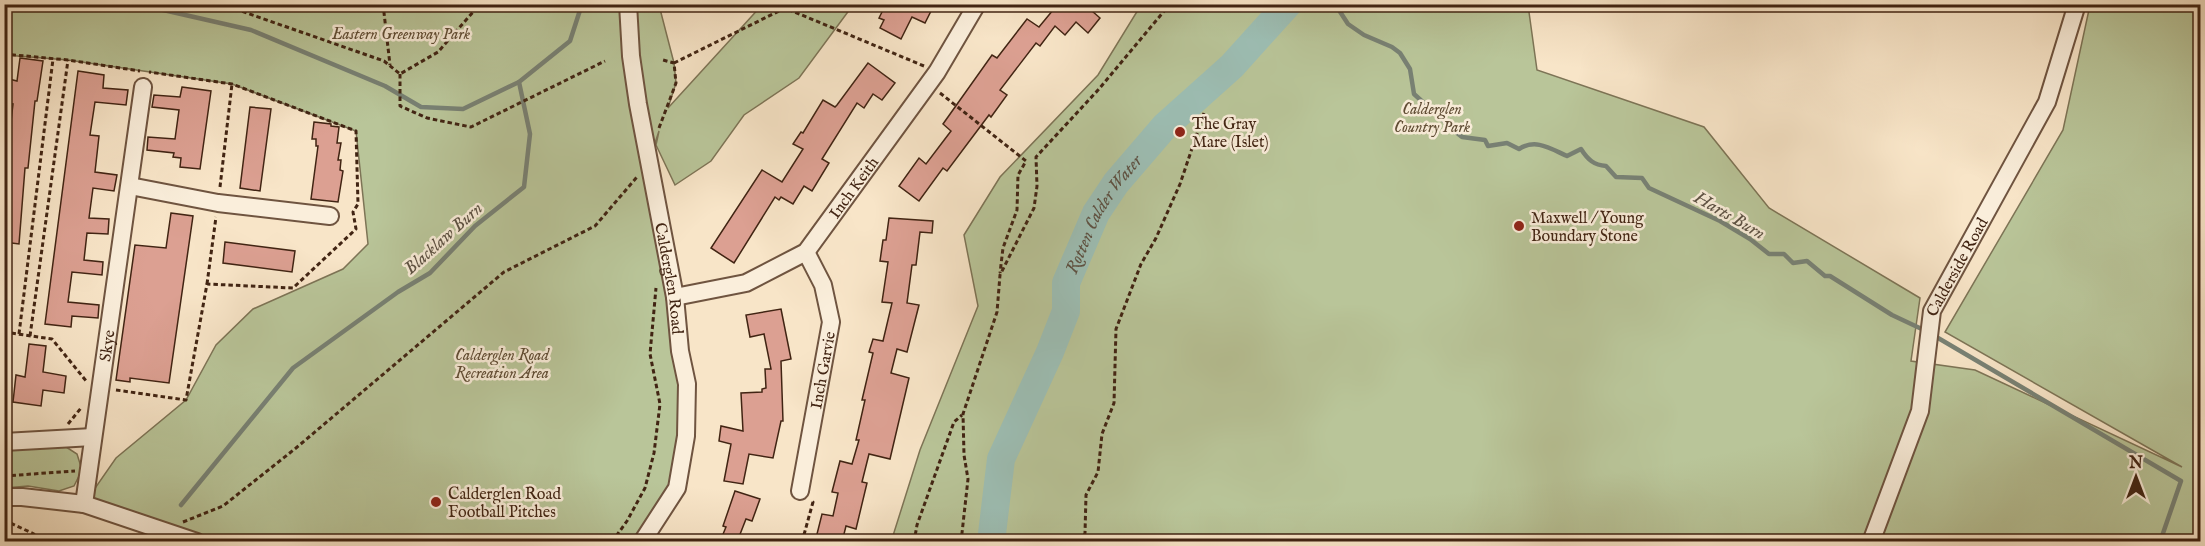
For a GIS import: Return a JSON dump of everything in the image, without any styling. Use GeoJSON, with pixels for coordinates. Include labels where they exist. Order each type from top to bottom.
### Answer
{"type":"FeatureCollection","features":[{"type":"Feature","properties":{"kind":"street","name":"Calderglen Road"},"geometry":{"type":"LineString","coordinates":[[628,4],[631,56],[647,156],[675,297],[680,351],[687,384],[686,436],[676,488],[642,542]]}},
{"type":"Feature","properties":{"kind":"street","name":"Inch Keith"},"geometry":{"type":"LineString","coordinates":[[675,297],[746,283],[806,252],[937,72],[977,4]]}},
{"type":"Feature","properties":{"kind":"street","name":"Calderside Road"},"geometry":{"type":"LineString","coordinates":[[1871,542],[1920,411],[1932,311],[2048,102],[2077,4]]}},
{"type":"Feature","properties":{"kind":"street","name":"Skye"},"geometry":{"type":"LineString","coordinates":[[84,504],[96,394],[130,186],[143,87]]}},
{"type":"Feature","properties":{"kind":"street"},"geometry":{"type":"LineString","coordinates":[[130,186],[218,203],[330,216]]}},
{"type":"Feature","properties":{"kind":"street","name":"Inch Garvie"},"geometry":{"type":"LineString","coordinates":[[800,491],[831,322],[823,285],[806,252]]}},
{"type":"Feature","properties":{"kind":"street"},"geometry":{"type":"LineString","coordinates":[[4,442],[93,437]]}},
{"type":"Feature","properties":{"kind":"street"},"geometry":{"type":"LineString","coordinates":[[4,497],[84,504],[197,542]]}},
{"type":"Feature","properties":{"kind":"path"},"geometry":{"type":"LineString","coordinates":[[220,4],[384,61],[400,74]]}},
{"type":"Feature","properties":{"kind":"path"},"geometry":{"type":"LineString","coordinates":[[383,4],[390,66]]}},
{"type":"Feature","properties":{"kind":"path"},"geometry":{"type":"LineString","coordinates":[[400,74],[438,52],[480,4]]}},
{"type":"Feature","properties":{"kind":"path"},"geometry":{"type":"LineString","coordinates":[[961,542],[968,479],[964,455],[963,414],[997,312],[1003,248],[1017,210],[1018,176],[1026,161],[1036,157],[1099,89],[1170,4]]}},
{"type":"Feature","properties":{"kind":"path"},"geometry":{"type":"LineString","coordinates":[[663,60],[674,63],[785,8],[937,72],[938,91],[1026,161]]}},
{"type":"Feature","properties":{"kind":"path"},"geometry":{"type":"LineString","coordinates":[[19,334],[53,59]]}},
{"type":"Feature","properties":{"kind":"path"},"geometry":{"type":"LineString","coordinates":[[30,336],[68,60]]}},
{"type":"Feature","properties":{"kind":"path"},"geometry":{"type":"LineString","coordinates":[[400,74],[400,106],[427,118],[471,127],[605,62]]}},
{"type":"Feature","properties":{"kind":"path"},"geometry":{"type":"LineString","coordinates":[[178,523],[223,506],[296,448],[504,272],[595,226],[647,156],[662,125],[676,83],[674,63]]}},
{"type":"Feature","properties":{"kind":"path"},"geometry":{"type":"LineString","coordinates":[[207,284],[232,84]]}},
{"type":"Feature","properties":{"kind":"path"},"geometry":{"type":"LineString","coordinates":[[1081,542],[1085,533],[1086,495],[1098,471],[1102,434],[1114,403],[1116,328],[1141,264],[1156,238],[1180,184],[1204,113]]}},
{"type":"Feature","properties":{"kind":"path"},"geometry":{"type":"LineString","coordinates":[[1000,275],[1034,208],[1037,186],[1036,157]]}},
{"type":"Feature","properties":{"kind":"path"},"geometry":{"type":"LineString","coordinates":[[612,542],[627,521],[645,488],[654,453],[660,404],[650,354],[657,287]]}},
{"type":"Feature","properties":{"kind":"path"},"geometry":{"type":"LineString","coordinates":[[4,332],[52,339],[96,394],[65,428]]}},
{"type":"Feature","properties":{"kind":"path"},"geometry":{"type":"LineString","coordinates":[[914,542],[917,525],[954,422],[963,414]]}},
{"type":"Feature","properties":{"kind":"path"},"geometry":{"type":"LineString","coordinates":[[4,476],[89,470]]}},
{"type":"Feature","properties":{"kind":"path"},"geometry":{"type":"LineString","coordinates":[[800,491],[813,502],[802,542]]}},
{"type":"Feature","properties":{"kind":"path"},"geometry":{"type":"LineString","coordinates":[[4,520],[34,534],[33,542]]}},
{"type":"Feature","properties":{"kind":"green space","name":"Calderglen Road Recreation Area"},"geometry":{"type":"Polygon","coordinates":[[[4,5],[659,5],[674,63],[676,83],[668,108],[762,5],[853,5],[799,78],[744,115],[711,161],[675,185],[656,145],[659,131],[648,164],[680,351],[677,488],[642,542],[197,541],[84,504],[116,458],[186,400],[216,345],[253,309],[343,269],[368,244],[356,131],[232,84],[68,60],[5,55],[4,5]]]}},
{"type":"Feature","properties":{"kind":"green space","name":"Calderglen Country Park"},"geometry":{"type":"Polygon","coordinates":[[[1141,5],[1528,5],[1537,70],[1704,127],[1769,208],[1920,298],[1911,361],[1975,370],[2182,467],[1945,332],[2063,130],[2090,5],[2200,5],[2200,541],[891,542],[920,450],[978,306],[964,235],[1000,177],[1098,75],[1141,5]]]}},
{"type":"Feature","properties":{"kind":"green space"},"geometry":{"type":"Polygon","coordinates":[[[63,445],[77,454],[82,470],[74,486],[59,491],[28,486],[5,488],[5,451],[63,445]]]}},
{"type":"Feature","properties":{"kind":"building"},"geometry":{"type":"Polygon","coordinates":[[[886,4],[923,4],[932,9],[925,23],[912,17],[901,39],[880,28],[884,20],[879,18],[886,4]]]}},
{"type":"Feature","properties":{"kind":"building"},"geometry":{"type":"Polygon","coordinates":[[[1058,4],[1084,4],[1100,18],[1088,33],[1076,22],[1065,35],[1055,26],[1040,46],[1036,43],[1000,90],[1007,95],[991,117],[989,115],[947,171],[943,168],[919,201],[899,186],[919,158],[926,164],[951,131],[943,124],[992,55],[997,58],[1027,19],[1039,27],[1058,4]]]}},
{"type":"Feature","properties":{"kind":"building"},"geometry":{"type":"Polygon","coordinates":[[[20,58],[43,61],[37,101],[35,101],[28,168],[25,168],[19,244],[4,242],[4,138],[9,138],[13,104],[4,103],[4,90],[8,91],[9,79],[17,81],[20,58]]]}},
{"type":"Feature","properties":{"kind":"building"},"geometry":{"type":"Polygon","coordinates":[[[868,63],[895,83],[882,100],[873,94],[864,108],[857,103],[822,159],[829,163],[812,191],[804,186],[793,204],[781,197],[779,200],[775,197],[734,263],[711,248],[762,170],[782,182],[803,149],[793,144],[801,132],[803,133],[823,100],[835,107],[868,63]]]}},
{"type":"Feature","properties":{"kind":"building"},"geometry":{"type":"Polygon","coordinates":[[[78,71],[104,75],[103,88],[128,90],[126,105],[95,102],[90,135],[99,136],[95,172],[117,175],[114,191],[93,188],[89,218],[109,219],[108,234],[87,233],[84,260],[103,262],[102,275],[72,272],[68,302],[99,305],[98,318],[72,316],[71,327],[45,324],[78,71]]]}},
{"type":"Feature","properties":{"kind":"building"},"geometry":{"type":"Polygon","coordinates":[[[182,87],[211,91],[200,169],[180,167],[181,158],[173,157],[174,153],[147,150],[148,137],[175,139],[179,110],[152,107],[154,95],[180,97],[182,87]]]}},
{"type":"Feature","properties":{"kind":"building"},"geometry":{"type":"Polygon","coordinates":[[[250,107],[271,109],[260,191],[240,188],[250,107]]]}},
{"type":"Feature","properties":{"kind":"building"},"geometry":{"type":"Polygon","coordinates":[[[314,122],[339,127],[337,143],[341,143],[338,160],[341,160],[340,170],[343,171],[338,202],[311,199],[318,146],[316,146],[316,139],[312,139],[314,122]]]}},
{"type":"Feature","properties":{"kind":"building"},"geometry":{"type":"Polygon","coordinates":[[[171,213],[193,216],[169,383],[130,378],[130,382],[116,380],[135,245],[166,248],[171,213]]]}},
{"type":"Feature","properties":{"kind":"building"},"geometry":{"type":"Polygon","coordinates":[[[889,218],[933,221],[932,233],[920,232],[916,265],[912,265],[907,303],[919,305],[907,352],[897,349],[891,373],[909,378],[890,459],[869,454],[862,482],[867,483],[856,529],[846,526],[842,542],[815,542],[822,514],[833,516],[838,493],[832,492],[840,461],[852,464],[859,440],[856,440],[865,400],[862,400],[873,353],[869,352],[873,339],[883,341],[892,303],[882,302],[888,262],[880,261],[889,218]]]}},
{"type":"Feature","properties":{"kind":"building"},"geometry":{"type":"Polygon","coordinates":[[[225,242],[295,251],[292,272],[223,263],[225,242]]]}},
{"type":"Feature","properties":{"kind":"building"},"geometry":{"type":"Polygon","coordinates":[[[781,309],[791,359],[781,361],[783,421],[781,421],[773,458],[749,454],[743,484],[724,481],[731,444],[719,441],[721,426],[743,431],[741,393],[762,392],[762,389],[766,388],[765,369],[771,369],[764,334],[750,337],[746,315],[781,309]]]}},
{"type":"Feature","properties":{"kind":"building"},"geometry":{"type":"Polygon","coordinates":[[[29,344],[46,346],[43,372],[66,376],[64,393],[43,390],[41,406],[13,402],[16,375],[25,377],[29,344]]]}},
{"type":"Feature","properties":{"kind":"building"},"geometry":{"type":"Polygon","coordinates":[[[735,491],[760,499],[752,521],[746,519],[737,542],[730,542],[721,539],[735,491]]]}},
{"type":"Feature","properties":{"kind":"waterway"},"geometry":{"type":"LineString","coordinates":[[137,4],[251,30],[385,86],[421,107],[463,109],[519,82]]}},
{"type":"Feature","properties":{"kind":"waterway","name":"Blacklaw Burn"},"geometry":{"type":"LineString","coordinates":[[181,505],[293,368],[398,292],[430,273],[475,226],[524,187],[530,134],[519,82],[570,41],[582,4]]}},
{"type":"Feature","properties":{"kind":"waterway","name":"Rotten Calder Water"},"geometry":{"type":"LineString","coordinates":[[991,542],[1001,459],[1050,352],[1066,311],[1066,283],[1096,213],[1116,183],[1165,126],[1232,66],[1288,4]]}},
{"type":"Feature","properties":{"kind":"waterway","name":"Harts Burn"},"geometry":{"type":"LineString","coordinates":[[1335,4],[1348,24],[1364,35],[1400,53],[1410,69],[1414,94],[1462,137],[1485,140],[1488,146],[1507,143],[1519,149],[1531,144],[1537,145],[1567,156],[1581,149],[1592,161],[1606,166],[1616,177],[1642,178],[1649,188],[1720,221],[1750,239],[1769,254],[1784,254],[1793,263],[1807,261],[1825,276],[1830,276],[1892,315],[1926,331]]}},
{"type":"Feature","properties":{"kind":"waterway","name":"Harts Burn"},"geometry":{"type":"LineString","coordinates":[[1933,335],[2181,481],[2160,542]]}},
{"type":"Feature","properties":{"kind":"place","name":"The Gray Mare (Islet)"},"geometry":{"type":"Point","coordinates":[1180,132]}},
{"type":"Feature","properties":{"kind":"place","name":"Maxwell / Young Boundary Stone"},"geometry":{"type":"Point","coordinates":[1519,226]}},
{"type":"Feature","properties":{"kind":"place","name":"Calderglen Road Football Pitches"},"geometry":{"type":"Point","coordinates":[436,502]}},
{"type":"Feature","properties":{"kind":"park label","name":"Eastern Greenway Park"},"geometry":{"type":"Point","coordinates":[401,33]}}]}
